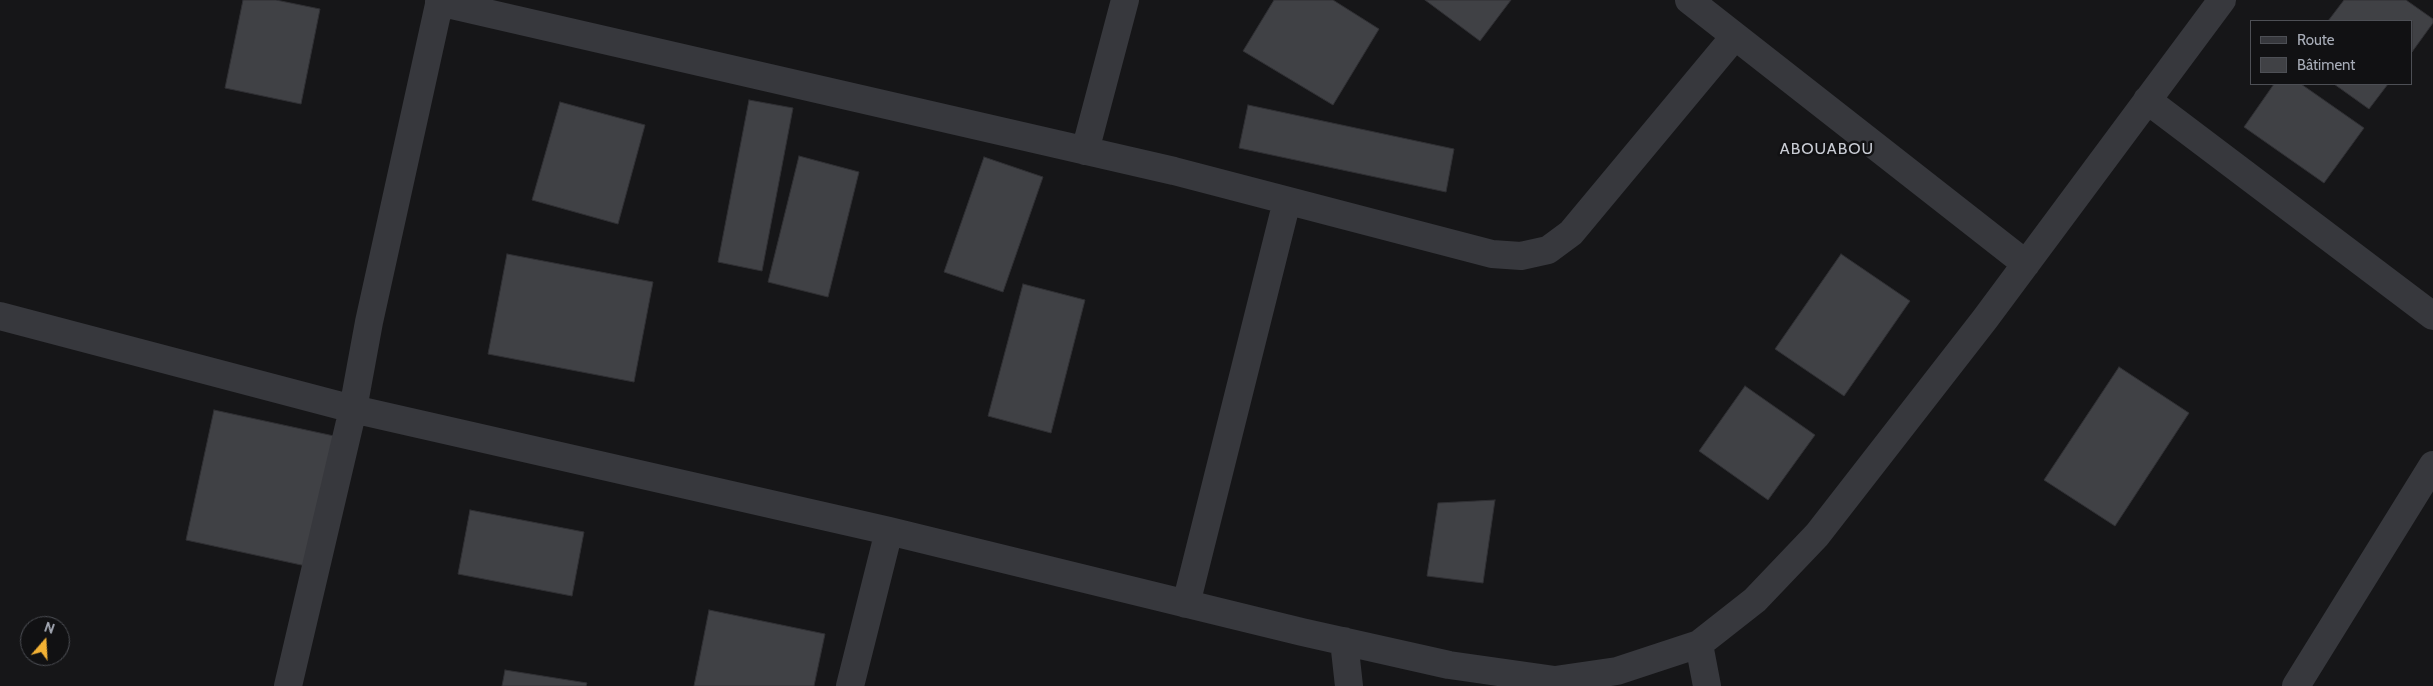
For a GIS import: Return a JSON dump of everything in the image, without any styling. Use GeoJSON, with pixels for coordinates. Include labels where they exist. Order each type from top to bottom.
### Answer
{"type":"FeatureCollection","features":[{"type":"Feature","properties":{"kind":"street"},"geometry":{"type":"LineString","coordinates":[[1085,151],[1125,0]]}},
{"type":"Feature","properties":{"kind":"street"},"geometry":{"type":"LineString","coordinates":[[1689,0],[2026,264]]}},
{"type":"Feature","properties":{"kind":"street"},"geometry":{"type":"LineString","coordinates":[[0,316],[353,410],[888,532],[1344,642],[1449,665],[1555,680],[1617,671],[1699,644],[1755,600],[1817,535],[2026,264],[2222,0]]}},
{"type":"Feature","properties":{"kind":"street"},"geometry":{"type":"LineString","coordinates":[[288,686],[353,410],[369,322],[439,1],[1085,151],[1492,254],[1521,256],[1548,250],[1571,233],[1735,36]]}},
{"type":"Feature","properties":{"kind":"street"},"geometry":{"type":"LineString","coordinates":[[2147,100],[2433,316]]}},
{"type":"Feature","properties":{"kind":"street"},"geometry":{"type":"LineString","coordinates":[[1186,604],[1287,201]]}},
{"type":"Feature","properties":{"kind":"street"},"geometry":{"type":"LineString","coordinates":[[2296,686],[2433,465]]}},
{"type":"Feature","properties":{"kind":"street"},"geometry":{"type":"LineString","coordinates":[[850,686],[888,532]]}},
{"type":"Feature","properties":{"kind":"street"},"geometry":{"type":"LineString","coordinates":[[1344,642],[1349,686]]}},
{"type":"Feature","properties":{"kind":"street"},"geometry":{"type":"LineString","coordinates":[[1699,644],[1706,686]]}},
{"type":"Feature","properties":{"kind":"building"},"geometry":{"type":"Polygon","coordinates":[[[243,0],[276,0],[320,9],[301,104],[225,88],[243,0]]]}},
{"type":"Feature","properties":{"kind":"building"},"geometry":{"type":"Polygon","coordinates":[[[1274,0],[1333,0],[1379,29],[1333,105],[1243,51],[1274,0]]]}},
{"type":"Feature","properties":{"kind":"building"},"geometry":{"type":"Polygon","coordinates":[[[1425,0],[1511,0],[1480,41],[1425,0]]]}},
{"type":"Feature","properties":{"kind":"building"},"geometry":{"type":"Polygon","coordinates":[[[2344,0],[2406,0],[2433,19],[2433,23],[2413,51],[2413,20],[2329,20],[2344,0]]]}},
{"type":"Feature","properties":{"kind":"building"},"geometry":{"type":"Polygon","coordinates":[[[2273,85],[2302,85],[2364,128],[2324,183],[2244,127],[2273,85]]]}},
{"type":"Feature","properties":{"kind":"building"},"geometry":{"type":"Polygon","coordinates":[[[2335,85],[2387,85],[2369,109],[2335,85]]]}},
{"type":"Feature","properties":{"kind":"building"},"geometry":{"type":"Polygon","coordinates":[[[749,100],[793,108],[762,271],[718,262],[749,100]]]}},
{"type":"Feature","properties":{"kind":"building"},"geometry":{"type":"Polygon","coordinates":[[[560,102],[645,125],[618,224],[532,200],[560,102]]]}},
{"type":"Feature","properties":{"kind":"building"},"geometry":{"type":"Polygon","coordinates":[[[1248,105],[1454,149],[1446,192],[1239,148],[1248,105]]]}},
{"type":"Feature","properties":{"kind":"building"},"geometry":{"type":"Polygon","coordinates":[[[799,156],[859,172],[828,297],[768,282],[799,156]]]}},
{"type":"Feature","properties":{"kind":"building"},"geometry":{"type":"Polygon","coordinates":[[[984,157],[1043,177],[1003,292],[944,272],[984,157]]]}},
{"type":"Feature","properties":{"kind":"building"},"geometry":{"type":"Polygon","coordinates":[[[507,254],[653,282],[634,382],[488,354],[507,254]]]}},
{"type":"Feature","properties":{"kind":"building"},"geometry":{"type":"Polygon","coordinates":[[[1841,254],[1910,301],[1844,396],[1775,349],[1841,254]]]}},
{"type":"Feature","properties":{"kind":"building"},"geometry":{"type":"Polygon","coordinates":[[[1023,284],[1085,300],[1051,433],[988,416],[1023,284]]]}},
{"type":"Feature","properties":{"kind":"building"},"geometry":{"type":"Polygon","coordinates":[[[2119,367],[2189,413],[2115,526],[2044,480],[2119,367]]]}},
{"type":"Feature","properties":{"kind":"building"},"geometry":{"type":"Polygon","coordinates":[[[1745,386],[1815,435],[1768,500],[1699,451],[1745,386]]]}},
{"type":"Feature","properties":{"kind":"building"},"geometry":{"type":"Polygon","coordinates":[[[214,410],[334,436],[306,566],[186,540],[214,410]]]}},
{"type":"Feature","properties":{"kind":"building"},"geometry":{"type":"Polygon","coordinates":[[[1495,500],[1483,583],[1427,576],[1438,503],[1495,500]]]}},
{"type":"Feature","properties":{"kind":"building"},"geometry":{"type":"Polygon","coordinates":[[[470,510],[584,532],[572,596],[458,574],[470,510]]]}},
{"type":"Feature","properties":{"kind":"building"},"geometry":{"type":"Polygon","coordinates":[[[709,610],[825,634],[814,686],[694,686],[709,610]]]}},
{"type":"Feature","properties":{"kind":"building"},"geometry":{"type":"Polygon","coordinates":[[[505,670],[587,683],[586,686],[502,686],[505,670]]]}},
{"type":"Feature","properties":{"kind":"district","name":"ABOUABOU"},"geometry":{"type":"Point","coordinates":[1827,149]}}]}
